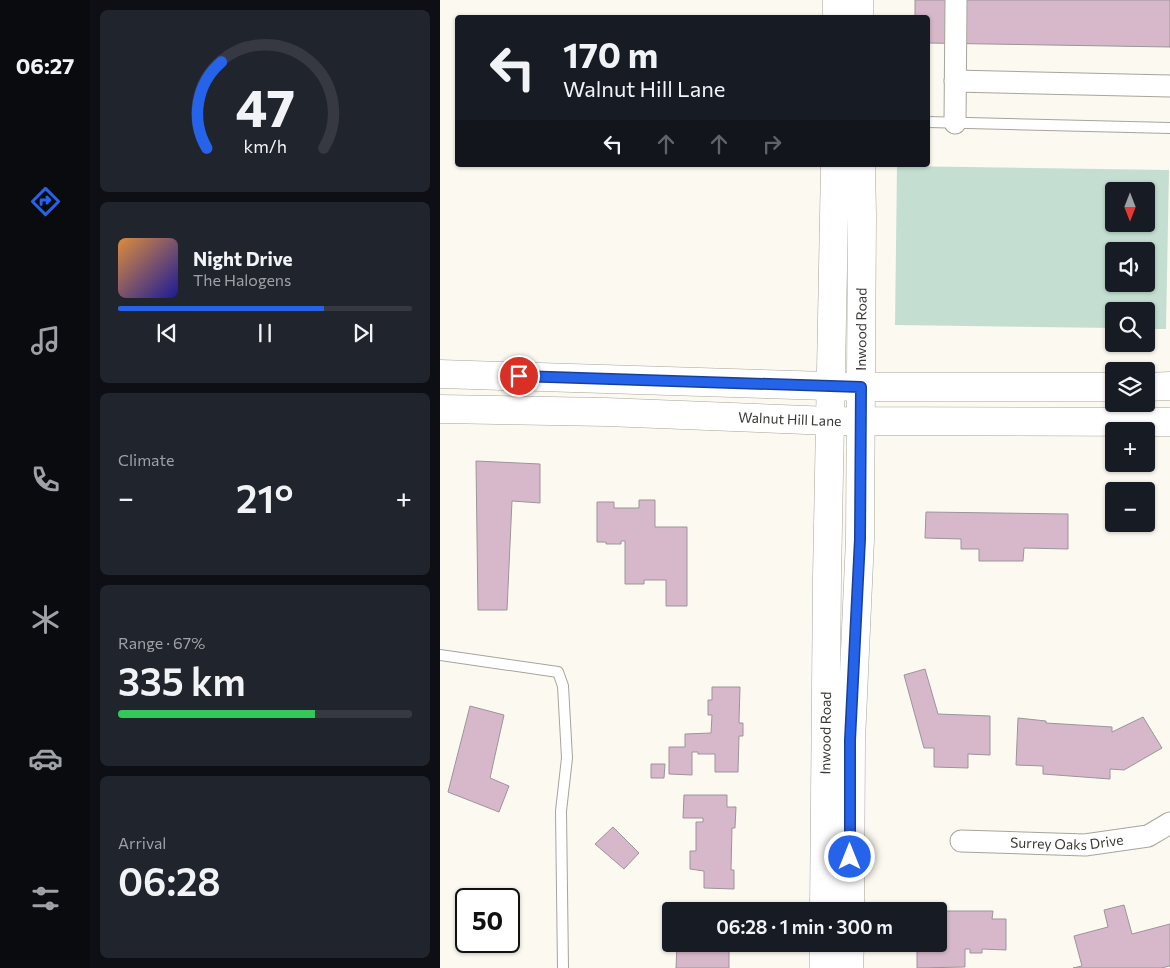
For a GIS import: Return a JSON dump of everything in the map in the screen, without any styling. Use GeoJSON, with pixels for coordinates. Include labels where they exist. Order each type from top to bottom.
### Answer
{"type":"FeatureCollection","features":[{"type":"Feature","properties":{"kind":"main road"},"geometry":{"type":"LineString","coordinates":[[837,0],[837,15]]}},
{"type":"Feature","properties":{"kind":"main road"},"geometry":{"type":"LineString","coordinates":[[859,0],[859,15]]}},
{"type":"Feature","properties":{"kind":"main road","name":"Inwood Road"},"geometry":{"type":"LineString","coordinates":[[835,167],[827,577],[837,902]]}},
{"type":"Feature","properties":{"kind":"main road","name":"Inwood Road"},"geometry":{"type":"LineString","coordinates":[[837,902],[850,740],[860,539],[861,167]]}},
{"type":"Feature","properties":{"kind":"main road"},"geometry":{"type":"LineString","coordinates":[[834,214],[862,215]]}},
{"type":"Feature","properties":{"kind":"main road"},"geometry":{"type":"LineString","coordinates":[[440,374],[861,387],[1105,387]]}},
{"type":"Feature","properties":{"kind":"main road"},"geometry":{"type":"LineString","coordinates":[[1155,387],[1170,386]]}},
{"type":"Feature","properties":{"kind":"main road","name":"Walnut Hill Lane"},"geometry":{"type":"LineString","coordinates":[[440,409],[606,412],[831,421],[1170,422]]}},
{"type":"Feature","properties":{"kind":"main road"},"geometry":{"type":"LineString","coordinates":[[827,577],[857,577]]}},
{"type":"Feature","properties":{"kind":"main road"},"geometry":{"type":"LineString","coordinates":[[824,952],[824,968]]}},
{"type":"Feature","properties":{"kind":"main road"},"geometry":{"type":"LineString","coordinates":[[850,952],[850,968]]}},
{"type":"Feature","properties":{"kind":"street"},"geometry":{"type":"LineString","coordinates":[[955,123],[956,0]]}},
{"type":"Feature","properties":{"kind":"street"},"geometry":{"type":"LineString","coordinates":[[955,81],[1170,86]]}},
{"type":"Feature","properties":{"kind":"street","name":"Surrey Oaks Drive"},"geometry":{"type":"LineString","coordinates":[[961,841],[1085,845],[1148,836],[1170,823]]}},
{"type":"Feature","properties":{"kind":"lane"},"geometry":{"type":"LineString","coordinates":[[930,122],[1170,128]]}},
{"type":"Feature","properties":{"kind":"lane"},"geometry":{"type":"LineString","coordinates":[[440,655],[558,672],[563,686],[567,758],[561,811],[564,968]]}},
{"type":"Feature","properties":{"kind":"green space"},"geometry":{"type":"Polygon","coordinates":[[[897,167],[1169,170],[1166,329],[1155,329],[1155,302],[1105,302],[1105,328],[895,325],[897,167]]]}},
{"type":"Feature","properties":{"kind":"building"},"geometry":{"type":"Polygon","coordinates":[[[915,0],[1170,0],[1170,47],[930,43],[930,15],[915,15],[915,0]]]}},
{"type":"Feature","properties":{"kind":"building"},"geometry":{"type":"Polygon","coordinates":[[[476,461],[540,464],[540,503],[512,501],[507,610],[478,610],[476,461]]]}},
{"type":"Feature","properties":{"kind":"building"},"geometry":{"type":"Polygon","coordinates":[[[639,500],[655,500],[655,527],[687,527],[687,606],[666,606],[666,580],[644,580],[644,584],[625,584],[625,541],[621,541],[621,544],[597,542],[597,502],[614,502],[614,508],[639,508],[639,500]]]}},
{"type":"Feature","properties":{"kind":"building"},"geometry":{"type":"Polygon","coordinates":[[[926,512],[1068,514],[1068,549],[1024,548],[1023,561],[979,561],[979,549],[961,549],[961,539],[925,538],[926,512]]]}},
{"type":"Feature","properties":{"kind":"building"},"geometry":{"type":"Polygon","coordinates":[[[925,669],[938,714],[990,716],[990,755],[968,754],[968,768],[934,767],[934,748],[924,748],[904,675],[925,669]]]}},
{"type":"Feature","properties":{"kind":"building"},"geometry":{"type":"Polygon","coordinates":[[[712,687],[740,687],[739,723],[743,723],[743,736],[739,736],[738,772],[715,772],[715,754],[692,752],[692,775],[669,774],[669,747],[685,747],[685,734],[711,733],[712,715],[708,715],[708,700],[712,700],[712,687]]]}},
{"type":"Feature","properties":{"kind":"building"},"geometry":{"type":"Polygon","coordinates":[[[470,706],[504,715],[490,778],[509,786],[499,812],[448,792],[470,706]]]}},
{"type":"Feature","properties":{"kind":"building"},"geometry":{"type":"Polygon","coordinates":[[[1143,717],[1162,748],[1124,770],[1110,769],[1110,779],[1043,774],[1043,766],[1016,765],[1018,718],[1046,721],[1046,723],[1112,727],[1112,732],[1143,717]]]}},
{"type":"Feature","properties":{"kind":"building"},"geometry":{"type":"Polygon","coordinates":[[[651,764],[665,764],[664,778],[651,778],[651,764]]]}},
{"type":"Feature","properties":{"kind":"building"},"geometry":{"type":"Polygon","coordinates":[[[684,795],[727,795],[727,807],[736,807],[735,828],[732,828],[731,870],[734,870],[734,889],[704,888],[704,871],[690,869],[690,851],[696,851],[696,822],[703,822],[703,818],[683,818],[684,795]]]}},
{"type":"Feature","properties":{"kind":"building"},"geometry":{"type":"Polygon","coordinates":[[[613,827],[639,853],[624,869],[595,844],[613,827]]]}},
{"type":"Feature","properties":{"kind":"building"},"geometry":{"type":"Polygon","coordinates":[[[1124,905],[1132,934],[1170,924],[1170,966],[1161,968],[1073,968],[1082,966],[1074,936],[1108,927],[1104,910],[1124,905]]]}},
{"type":"Feature","properties":{"kind":"building"},"geometry":{"type":"Polygon","coordinates":[[[947,911],[993,911],[992,919],[1006,919],[1006,950],[982,949],[982,953],[970,953],[970,949],[965,949],[965,967],[917,968],[917,952],[947,952],[947,911]]]}},
{"type":"Feature","properties":{"kind":"building"},"geometry":{"type":"Polygon","coordinates":[[[677,952],[729,952],[729,968],[676,968],[677,952]]]}},
{"type":"Feature","properties":{"kind":"route"},"geometry":{"type":"LineString","coordinates":[[519,376],[861,387],[860,539],[850,740],[850,857]]}}]}
